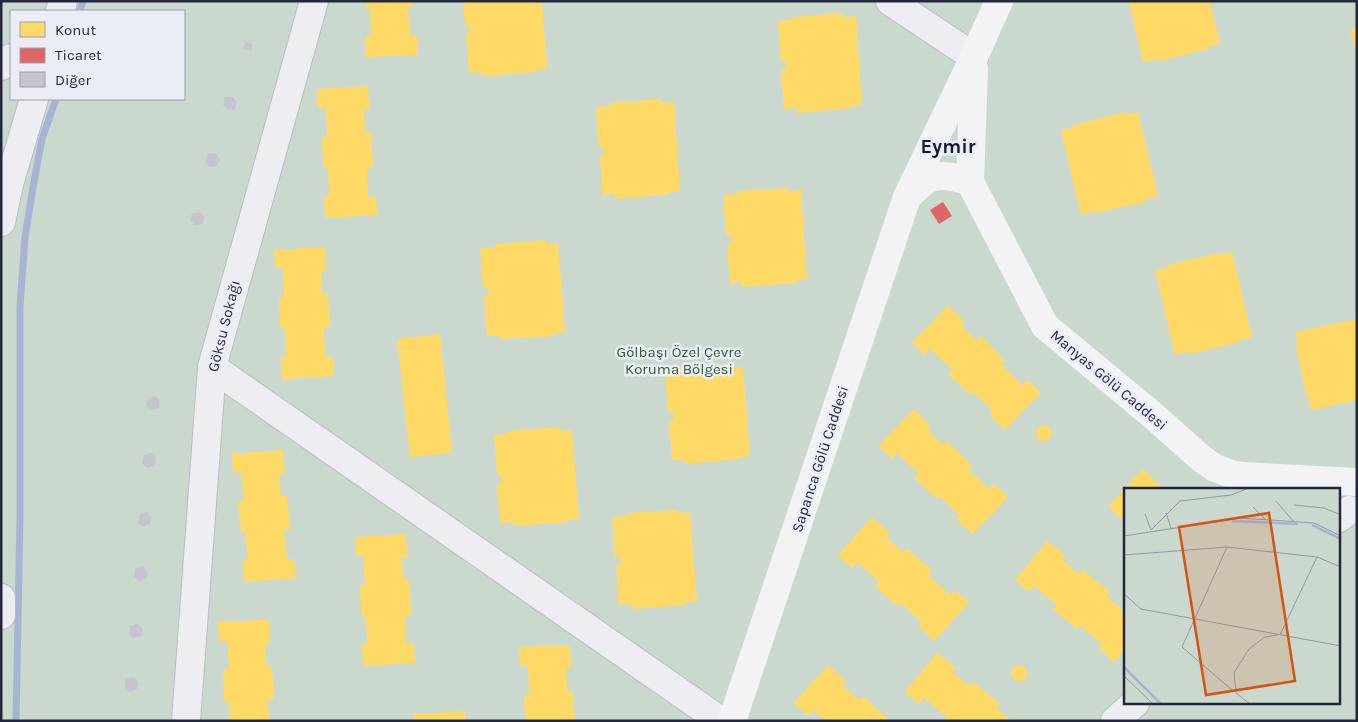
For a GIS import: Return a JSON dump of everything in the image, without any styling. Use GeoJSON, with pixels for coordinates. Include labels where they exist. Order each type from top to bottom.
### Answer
{"type":"FeatureCollection","features":[{"type":"Feature","properties":{"kind":"street","name":"Göksu Sokağı"},"geometry":{"type":"LineString","coordinates":[[186,721],[212,368],[314,1]]}},
{"type":"Feature","properties":{"kind":"street"},"geometry":{"type":"LineString","coordinates":[[890,1],[974,58]]}},
{"type":"Feature","properties":{"kind":"street","name":"Sapanca Gölü Caddesi"},"geometry":{"type":"LineString","coordinates":[[732,721],[907,197],[974,58],[999,1]]}},
{"type":"Feature","properties":{"kind":"street","name":"Manyas Gölü Caddesi"},"geometry":{"type":"LineString","coordinates":[[974,58],[970,182],[1045,326],[1215,468],[1231,474],[1357,482]]}},
{"type":"Feature","properties":{"kind":"street"},"geometry":{"type":"LineString","coordinates":[[1,222],[9,184],[34,100]]}},
{"type":"Feature","properties":{"kind":"street"},"geometry":{"type":"LineString","coordinates":[[907,197],[930,178],[956,177],[970,182]]}},
{"type":"Feature","properties":{"kind":"street"},"geometry":{"type":"LineString","coordinates":[[212,368],[721,721]]}},
{"type":"Feature","properties":{"kind":"street"},"geometry":{"type":"LineString","coordinates":[[1,598],[1,615]]}},
{"type":"Feature","properties":{"kind":"street"},"geometry":{"type":"LineString","coordinates":[[1114,721],[1134,704]]}},
{"type":"Feature","properties":{"kind":"green space","name":"Gölbaşı Özel Çevre Koruma Bölgesi"},"geometry":{"type":"Polygon","coordinates":[[[1,1],[1357,1],[1357,721],[1,721],[1,1]]]}},
{"type":"Feature","properties":{"kind":"building: Konut"},"geometry":{"type":"Polygon","coordinates":[[[365,1],[414,1],[414,6],[408,7],[410,36],[417,36],[418,55],[366,57],[366,36],[371,35],[370,7],[365,8],[365,1]]]}},
{"type":"Feature","properties":{"kind":"building: Konut"},"geometry":{"type":"Polygon","coordinates":[[[463,1],[542,1],[547,69],[536,70],[536,72],[481,76],[481,72],[469,73],[466,33],[470,33],[470,25],[465,25],[463,1]]]}},
{"type":"Feature","properties":{"kind":"building: Konut"},"geometry":{"type":"Polygon","coordinates":[[[1129,1],[1210,1],[1220,44],[1207,47],[1208,49],[1158,61],[1158,59],[1143,62],[1129,1]]]}},
{"type":"Feature","properties":{"kind":"building: Konut"},"geometry":{"type":"Polygon","coordinates":[[[843,13],[843,17],[856,16],[862,105],[851,106],[852,108],[797,113],[797,108],[784,109],[781,69],[786,69],[785,61],[781,62],[778,21],[792,20],[792,17],[843,13]]]}},
{"type":"Feature","properties":{"kind":"building: Konut"},"geometry":{"type":"Polygon","coordinates":[[[1357,28],[1357,54],[1356,54],[1350,30],[1357,28]]]}},
{"type":"Feature","properties":{"kind":"building: Konut"},"geometry":{"type":"Polygon","coordinates":[[[368,86],[369,110],[364,110],[365,133],[371,132],[373,167],[367,167],[368,197],[376,196],[377,215],[325,218],[324,196],[329,196],[328,168],[323,168],[322,137],[327,137],[326,107],[318,108],[317,89],[368,86]]]}},
{"type":"Feature","properties":{"kind":"building: Konut"},"geometry":{"type":"Polygon","coordinates":[[[661,99],[661,103],[674,102],[680,191],[670,192],[670,194],[615,199],[615,194],[602,195],[600,155],[604,155],[603,147],[599,148],[596,107],[610,106],[610,103],[661,99]]]}},
{"type":"Feature","properties":{"kind":"building: Konut"},"geometry":{"type":"Polygon","coordinates":[[[1125,112],[1125,115],[1138,112],[1158,196],[1145,199],[1145,202],[1081,215],[1061,130],[1074,127],[1073,125],[1125,112]]]}},
{"type":"Feature","properties":{"kind":"building: Konut"},"geometry":{"type":"Polygon","coordinates":[[[788,188],[788,191],[801,190],[807,279],[796,280],[797,283],[742,287],[742,282],[730,283],[727,243],[731,243],[731,235],[726,236],[723,195],[737,194],[737,191],[788,188]]]}},
{"type":"Feature","properties":{"kind":"building: Konut"},"geometry":{"type":"Polygon","coordinates":[[[545,240],[546,244],[558,243],[565,332],[554,333],[554,336],[500,339],[499,335],[487,336],[484,296],[489,296],[488,288],[483,288],[480,248],[495,247],[495,244],[545,240]]]}},
{"type":"Feature","properties":{"kind":"building: Konut"},"geometry":{"type":"Polygon","coordinates":[[[325,247],[326,271],[321,271],[322,293],[328,293],[330,328],[324,328],[325,357],[333,357],[334,376],[282,379],[281,357],[286,357],[285,328],[280,329],[279,298],[284,297],[283,268],[275,268],[274,250],[325,247]]]}},
{"type":"Feature","properties":{"kind":"building: Konut"},"geometry":{"type":"Polygon","coordinates":[[[1232,252],[1252,337],[1190,354],[1189,351],[1175,355],[1155,270],[1167,267],[1167,265],[1218,253],[1219,255],[1232,252]]]}},
{"type":"Feature","properties":{"kind":"building: Konut"},"geometry":{"type":"Polygon","coordinates":[[[948,305],[964,322],[961,325],[977,341],[981,336],[1005,361],[1001,364],[1022,385],[1028,380],[1041,393],[1005,430],[989,415],[993,411],[973,392],[970,395],[948,374],[952,369],[930,349],[925,355],[912,342],[948,305]]]}},
{"type":"Feature","properties":{"kind":"building: Konut"},"geometry":{"type":"Polygon","coordinates":[[[1357,319],[1357,400],[1311,410],[1296,346],[1298,345],[1295,332],[1357,319]]]}},
{"type":"Feature","properties":{"kind":"building: Konut"},"geometry":{"type":"Polygon","coordinates":[[[440,334],[452,453],[410,457],[397,339],[440,334]]]}},
{"type":"Feature","properties":{"kind":"building: Konut"},"geometry":{"type":"Polygon","coordinates":[[[730,364],[731,368],[743,367],[750,456],[739,457],[739,459],[685,464],[684,459],[672,460],[669,420],[674,420],[673,412],[668,412],[665,372],[680,371],[680,368],[730,364]]]}},
{"type":"Feature","properties":{"kind":"building: Konut"},"geometry":{"type":"Polygon","coordinates":[[[914,409],[931,426],[927,429],[943,445],[947,441],[972,465],[968,469],[989,489],[994,484],[1008,497],[972,534],[956,519],[960,516],[940,496],[937,499],[914,478],[919,474],[897,453],[892,459],[878,446],[914,409]]]}},
{"type":"Feature","properties":{"kind":"building: Konut"},"geometry":{"type":"Polygon","coordinates":[[[1044,425],[1050,427],[1052,433],[1050,439],[1044,441],[1038,439],[1036,433],[1038,427],[1044,425]]]}},
{"type":"Feature","properties":{"kind":"building: Konut"},"geometry":{"type":"Polygon","coordinates":[[[559,427],[559,431],[572,430],[579,519],[568,520],[568,522],[513,526],[513,522],[500,523],[497,483],[502,483],[501,475],[497,475],[494,435],[508,434],[508,431],[559,427]]]}},
{"type":"Feature","properties":{"kind":"building: Konut"},"geometry":{"type":"Polygon","coordinates":[[[283,450],[285,473],[279,474],[281,496],[287,495],[290,530],[284,530],[287,559],[294,559],[296,578],[244,582],[242,561],[248,560],[245,532],[241,533],[238,502],[244,501],[241,472],[233,473],[232,454],[283,450]]]}},
{"type":"Feature","properties":{"kind":"building: Konut"},"geometry":{"type":"Polygon","coordinates":[[[1143,469],[1160,486],[1158,488],[1125,488],[1143,469]]]}},
{"type":"Feature","properties":{"kind":"building: Konut"},"geometry":{"type":"Polygon","coordinates":[[[1124,489],[1124,516],[1121,519],[1108,506],[1124,489]]]}},
{"type":"Feature","properties":{"kind":"building: Konut"},"geometry":{"type":"Polygon","coordinates":[[[677,510],[678,513],[690,512],[697,601],[686,602],[686,605],[631,609],[631,604],[619,605],[616,566],[621,565],[620,557],[615,558],[612,517],[627,516],[627,513],[677,510]]]}},
{"type":"Feature","properties":{"kind":"building: Konut"},"geometry":{"type":"Polygon","coordinates":[[[872,517],[890,533],[886,537],[903,552],[907,548],[932,571],[928,575],[950,595],[955,590],[969,602],[934,641],[918,626],[921,622],[901,603],[898,607],[875,586],[879,582],[857,562],[852,568],[838,555],[872,517]]]}},
{"type":"Feature","properties":{"kind":"building: Konut"},"geometry":{"type":"Polygon","coordinates":[[[406,534],[407,558],[402,558],[403,580],[409,580],[411,615],[405,615],[406,644],[414,644],[415,663],[363,666],[362,644],[367,644],[366,616],[361,616],[360,585],[365,585],[363,555],[356,556],[355,537],[406,534]]]}},
{"type":"Feature","properties":{"kind":"building: Konut"},"geometry":{"type":"Polygon","coordinates":[[[1047,541],[1066,556],[1062,560],[1079,574],[1083,570],[1110,592],[1106,596],[1124,611],[1124,650],[1114,662],[1098,648],[1101,644],[1080,625],[1077,629],[1053,609],[1057,605],[1034,586],[1029,592],[1015,580],[1047,541]]]}},
{"type":"Feature","properties":{"kind":"building: Konut"},"geometry":{"type":"Polygon","coordinates":[[[269,620],[270,643],[265,644],[266,666],[272,666],[274,700],[268,700],[269,721],[230,721],[229,701],[224,701],[223,670],[229,670],[227,641],[219,641],[218,622],[269,620]]]}},
{"type":"Feature","properties":{"kind":"building: Konut"},"geometry":{"type":"Polygon","coordinates":[[[570,645],[571,668],[566,669],[567,691],[573,691],[575,721],[525,721],[524,695],[529,695],[528,666],[520,666],[519,647],[570,645]]]}},
{"type":"Feature","properties":{"kind":"building: Konut"},"geometry":{"type":"Polygon","coordinates":[[[937,653],[956,668],[952,672],[969,686],[973,682],[1000,704],[996,708],[1011,721],[943,721],[947,717],[924,698],[919,704],[905,692],[937,653]]]}},
{"type":"Feature","properties":{"kind":"building: Konut"},"geometry":{"type":"Polygon","coordinates":[[[828,665],[846,681],[842,685],[859,700],[863,696],[888,719],[887,721],[825,721],[813,710],[808,716],[794,703],[828,665]]]}},
{"type":"Feature","properties":{"kind":"building: Konut"},"geometry":{"type":"Polygon","coordinates":[[[1019,665],[1025,667],[1027,673],[1025,679],[1019,681],[1013,679],[1011,673],[1013,667],[1019,665]]]}},
{"type":"Feature","properties":{"kind":"building: Konut"},"geometry":{"type":"Polygon","coordinates":[[[465,711],[465,721],[414,721],[414,714],[465,711]]]}},
{"type":"Feature","properties":{"kind":"building: Ticaret"},"geometry":{"type":"Polygon","coordinates":[[[943,202],[952,216],[939,224],[930,210],[943,202]]]}},
{"type":"Feature","properties":{"kind":"building: Diğer"},"geometry":{"type":"Polygon","coordinates":[[[245,42],[253,44],[251,51],[243,49],[245,42]]]}},
{"type":"Feature","properties":{"kind":"building: Diğer"},"geometry":{"type":"Polygon","coordinates":[[[225,97],[233,97],[237,102],[235,109],[228,110],[223,105],[225,97]]]}},
{"type":"Feature","properties":{"kind":"building: Diğer"},"geometry":{"type":"Polygon","coordinates":[[[215,153],[220,159],[217,166],[210,167],[205,162],[208,154],[215,153]]]}},
{"type":"Feature","properties":{"kind":"building: Diğer"},"geometry":{"type":"Polygon","coordinates":[[[200,212],[205,217],[202,224],[195,225],[190,220],[192,213],[200,212]]]}},
{"type":"Feature","properties":{"kind":"building: Diğer"},"geometry":{"type":"Polygon","coordinates":[[[155,396],[160,401],[159,408],[152,410],[146,406],[148,398],[155,396]]]}},
{"type":"Feature","properties":{"kind":"building: Diğer"},"geometry":{"type":"Polygon","coordinates":[[[151,453],[156,458],[155,466],[147,468],[142,463],[144,455],[151,453]]]}},
{"type":"Feature","properties":{"kind":"building: Diğer"},"geometry":{"type":"Polygon","coordinates":[[[147,512],[152,517],[150,524],[143,527],[138,522],[140,514],[147,512]]]}},
{"type":"Feature","properties":{"kind":"building: Diğer"},"geometry":{"type":"Polygon","coordinates":[[[143,567],[148,572],[146,579],[139,581],[134,577],[135,569],[143,567]]]}},
{"type":"Feature","properties":{"kind":"building: Diğer"},"geometry":{"type":"Polygon","coordinates":[[[137,624],[143,629],[141,636],[134,638],[129,634],[130,626],[137,624]]]}},
{"type":"Feature","properties":{"kind":"building: Diğer"},"geometry":{"type":"Polygon","coordinates":[[[133,677],[139,682],[137,689],[130,692],[125,687],[126,679],[133,677]]]}},
{"type":"Feature","properties":{"kind":"waterway"},"geometry":{"type":"LineString","coordinates":[[80,10],[83,1]]}},
{"type":"Feature","properties":{"kind":"waterway"},"geometry":{"type":"LineString","coordinates":[[16,721],[20,518],[20,307],[25,237],[33,187],[42,139],[56,100]]}},
{"type":"Feature","properties":{"kind":"district","name":"Eymir"},"geometry":{"type":"Point","coordinates":[948,146]}}]}
